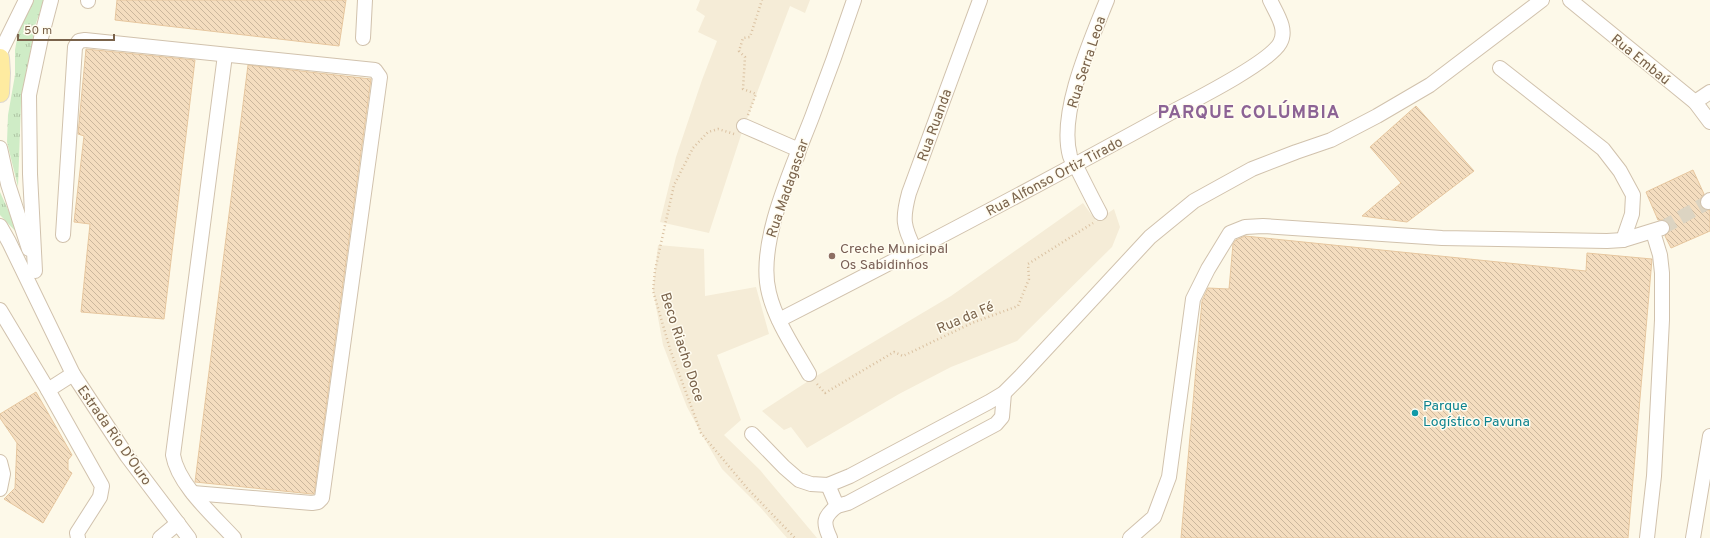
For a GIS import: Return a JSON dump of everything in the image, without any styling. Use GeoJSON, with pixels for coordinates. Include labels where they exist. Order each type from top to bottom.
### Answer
{"type":"FeatureCollection","features":[{"type":"Feature","properties":{"kind":"main road"},"geometry":{"type":"LineString","coordinates":[[0,58],[0,93]]}},
{"type":"Feature","properties":{"kind":"street"},"geometry":{"type":"LineString","coordinates":[[0,52],[26,0]]}},
{"type":"Feature","properties":{"kind":"street"},"geometry":{"type":"LineString","coordinates":[[35,271],[30,174],[30,95],[41,38],[52,0]]}},
{"type":"Feature","properties":{"kind":"street"},"geometry":{"type":"LineString","coordinates":[[363,38],[365,0]]}},
{"type":"Feature","properties":{"kind":"street","name":"Rua Madagascar"},"geometry":{"type":"LineString","coordinates":[[809,374],[779,320],[769,294],[766,275],[766,262],[773,225],[854,0]]}},
{"type":"Feature","properties":{"kind":"street","name":"Rua Ruanda"},"geometry":{"type":"LineString","coordinates":[[915,250],[906,233],[904,220],[909,193],[980,0]]}},
{"type":"Feature","properties":{"kind":"street","name":"Rua Serra Leoa"},"geometry":{"type":"LineString","coordinates":[[1100,213],[1070,157],[1068,142],[1069,114],[1084,59],[1107,0]]}},
{"type":"Feature","properties":{"kind":"street","name":"Rua Alfonso Ortiz Tirado"},"geometry":{"type":"LineString","coordinates":[[779,320],[1075,166],[1224,84],[1266,58],[1276,49],[1282,39],[1283,33],[1279,17],[1270,0]]}},
{"type":"Feature","properties":{"kind":"street"},"geometry":{"type":"LineString","coordinates":[[752,434],[784,468],[799,480],[811,484],[828,485],[850,476],[989,402],[1004,392],[1150,237],[1194,201],[1252,169],[1331,140],[1378,116],[1430,84],[1542,0]]}},
{"type":"Feature","properties":{"kind":"street","name":"Rua Embaú"},"geometry":{"type":"LineString","coordinates":[[1570,0],[1694,102],[1710,122]]}},
{"type":"Feature","properties":{"kind":"street"},"geometry":{"type":"LineString","coordinates":[[63,235],[76,43],[85,40],[375,70],[380,77],[322,498],[318,502],[312,503],[193,493]]}},
{"type":"Feature","properties":{"kind":"street"},"geometry":{"type":"LineString","coordinates":[[225,55],[173,455],[179,472],[193,493],[234,538]]}},
{"type":"Feature","properties":{"kind":"street"},"geometry":{"type":"LineString","coordinates":[[1500,68],[1603,149],[1620,171],[1633,195],[1632,214],[1623,240]]}},
{"type":"Feature","properties":{"kind":"street"},"geometry":{"type":"LineString","coordinates":[[1694,102],[1710,92]]}},
{"type":"Feature","properties":{"kind":"street"},"geometry":{"type":"LineString","coordinates":[[744,126],[798,154]]}},
{"type":"Feature","properties":{"kind":"street","name":"Estrada Rio D'Ouro"},"geometry":{"type":"LineString","coordinates":[[0,148],[8,184],[35,271],[49,327]]}},
{"type":"Feature","properties":{"kind":"street","name":"Estrada Rio D'Ouro"},"geometry":{"type":"LineString","coordinates":[[0,226],[73,374],[127,456],[189,538]]}},
{"type":"Feature","properties":{"kind":"street"},"geometry":{"type":"LineString","coordinates":[[1130,538],[1154,517],[1163,499],[1170,477],[1193,299],[1208,269],[1230,233],[1245,227],[1262,226],[1442,238],[1607,241],[1623,240],[1658,230],[1662,273],[1662,320],[1654,476],[1647,538]]}},
{"type":"Feature","properties":{"kind":"street"},"geometry":{"type":"LineString","coordinates":[[0,310],[48,390],[102,486],[100,497],[77,533],[78,538]]}},
{"type":"Feature","properties":{"kind":"street"},"geometry":{"type":"LineString","coordinates":[[48,390],[73,374]]}},
{"type":"Feature","properties":{"kind":"street"},"geometry":{"type":"LineString","coordinates":[[830,538],[825,528],[828,513],[837,506],[848,503],[996,424],[1002,417],[1004,392]]}},
{"type":"Feature","properties":{"kind":"street"},"geometry":{"type":"LineString","coordinates":[[1693,538],[1710,436]]}},
{"type":"Feature","properties":{"kind":"street"},"geometry":{"type":"LineString","coordinates":[[0,462],[4,474],[0,489]]}},
{"type":"Feature","properties":{"kind":"street"},"geometry":{"type":"LineString","coordinates":[[828,485],[837,506]]}},
{"type":"Feature","properties":{"kind":"street"},"geometry":{"type":"LineString","coordinates":[[160,538],[178,523]]}},
{"type":"Feature","properties":{"kind":"path"},"geometry":{"type":"LineString","coordinates":[[744,126],[756,94],[744,89],[745,57],[739,51],[743,38],[750,36],[762,0]]}},
{"type":"Feature","properties":{"kind":"path","name":"Beco Riacho Doce"},"geometry":{"type":"LineString","coordinates":[[744,126],[736,135],[718,128],[708,132],[693,148],[674,185],[655,270],[653,292],[670,349],[701,432],[747,488],[795,538]]}},
{"type":"Feature","properties":{"kind":"path","name":"Rua da Fé"},"geometry":{"type":"LineString","coordinates":[[809,374],[825,393],[894,352],[903,356],[972,323],[1018,306],[1029,279],[1028,264],[1092,225],[1100,213]]}},
{"type":"Feature","properties":{"kind":"shaded area"},"geometry":{"type":"Polygon","coordinates":[[[700,0],[810,0],[805,13],[790,6],[742,132],[709,233],[660,222],[676,157],[717,41],[698,32],[705,16],[696,10],[700,0]]]}},
{"type":"Feature","properties":{"kind":"shaded area"},"geometry":{"type":"Polygon","coordinates":[[[1083,203],[1096,221],[1114,209],[1120,227],[1112,247],[1017,341],[951,367],[899,394],[807,448],[791,427],[784,430],[762,411],[813,378],[951,296],[1083,203]]]}},
{"type":"Feature","properties":{"kind":"shaded area"},"geometry":{"type":"Polygon","coordinates":[[[658,245],[704,249],[705,296],[756,287],[769,334],[717,355],[741,420],[724,435],[760,470],[817,538],[787,538],[760,507],[722,469],[701,433],[687,407],[663,345],[653,290],[658,245]]]}},
{"type":"Feature","properties":{"kind":"green space"},"geometry":{"type":"Polygon","coordinates":[[[34,0],[44,0],[35,26],[21,103],[18,187],[7,142],[8,115],[15,75],[15,50],[20,22],[34,0]]]}},
{"type":"Feature","properties":{"kind":"green space"},"geometry":{"type":"Polygon","coordinates":[[[0,192],[20,236],[0,215],[0,192]]]}},
{"type":"Feature","properties":{"kind":"building"},"geometry":{"type":"Polygon","coordinates":[[[117,0],[346,0],[339,46],[115,20],[117,0]]]}},
{"type":"Feature","properties":{"kind":"building"},"geometry":{"type":"Polygon","coordinates":[[[86,49],[195,60],[164,319],[81,312],[90,224],[74,222],[84,136],[78,134],[86,49]]]}},
{"type":"Feature","properties":{"kind":"building"},"geometry":{"type":"Polygon","coordinates":[[[248,65],[371,79],[314,494],[195,482],[248,65]]]}},
{"type":"Feature","properties":{"kind":"building"},"geometry":{"type":"Polygon","coordinates":[[[1416,106],[1474,171],[1407,222],[1362,216],[1401,183],[1370,147],[1416,106]]]}},
{"type":"Feature","properties":{"kind":"building"},"geometry":{"type":"Polygon","coordinates":[[[1693,170],[1704,194],[1700,199],[1700,205],[1705,210],[1710,210],[1710,231],[1671,248],[1665,236],[1670,230],[1670,225],[1664,220],[1658,220],[1646,192],[1693,170]]]}},
{"type":"Feature","properties":{"kind":"building","name":"Parque Logístico Pavuna"},"geometry":{"type":"Polygon","coordinates":[[[1245,236],[1586,271],[1587,253],[1652,259],[1628,538],[1181,538],[1202,301],[1208,288],[1229,289],[1233,244],[1236,240],[1245,236]]]}},
{"type":"Feature","properties":{"kind":"building"},"geometry":{"type":"Polygon","coordinates":[[[36,392],[72,455],[68,460],[68,470],[72,473],[43,523],[4,499],[15,488],[17,443],[0,418],[0,414],[36,392]]]}},
{"type":"Feature","properties":{"kind":"tunnel"},"geometry":{"type":"LineString","coordinates":[[1662,228],[1708,202]]}},
{"type":"Feature","properties":{"kind":"place","name":"Creche Municipal Os Sabidinhos"},"geometry":{"type":"Point","coordinates":[832,256]}},
{"type":"Feature","properties":{"kind":"place","name":"Parque Logístico Pavuna"},"geometry":{"type":"Point","coordinates":[1415,413]}},
{"type":"Feature","properties":{"kind":"district","name":"PARQUE COLÚMBIA"},"geometry":{"type":"Point","coordinates":[1249,112]}}]}
